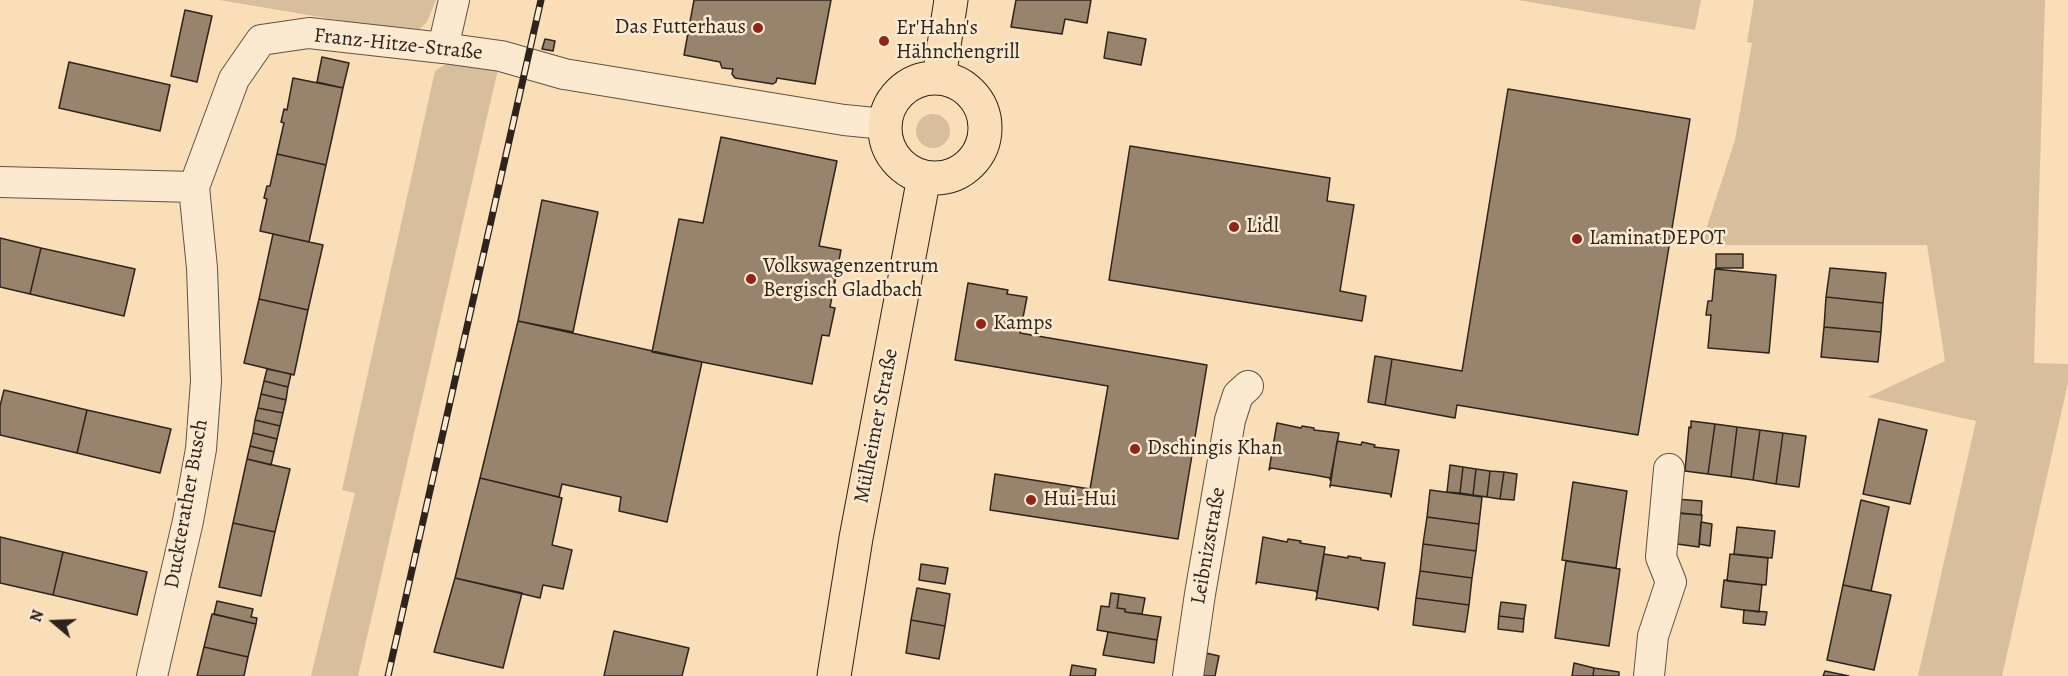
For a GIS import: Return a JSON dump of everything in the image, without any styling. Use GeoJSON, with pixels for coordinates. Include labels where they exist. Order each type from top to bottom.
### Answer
{"type":"FeatureCollection","features":[{"type":"Feature","properties":{"kind":"main road"},"geometry":{"type":"LineString","coordinates":[[939,78],[951,0]]}},
{"type":"Feature","properties":{"kind":"main road"},"geometry":{"type":"LineString","coordinates":[[939,78],[954,82],[968,90],[984,116],[985,132],[981,148],[971,163],[958,173],[941,178],[924,177],[910,172],[899,163],[891,152],[886,138],[885,124],[889,108],[897,95],[909,85],[924,79],[939,78]]}},
{"type":"Feature","properties":{"kind":"main road","name":"Mülheimer Straße"},"geometry":{"type":"LineString","coordinates":[[834,676],[856,538],[924,177]]}},
{"type":"Feature","properties":{"kind":"street"},"geometry":{"type":"LineString","coordinates":[[443,48],[454,0]]}},
{"type":"Feature","properties":{"kind":"street","name":"Franz-Hitze-Straße"},"geometry":{"type":"LineString","coordinates":[[194,186],[234,80],[261,40],[309,33],[501,56],[564,74],[844,120],[885,124]]}},
{"type":"Feature","properties":{"kind":"street"},"geometry":{"type":"LineString","coordinates":[[0,182],[194,186]]}},
{"type":"Feature","properties":{"kind":"street","name":"Duckterather Busch"},"geometry":{"type":"LineString","coordinates":[[152,676],[188,521],[201,449],[206,381],[202,268],[194,186]]}},
{"type":"Feature","properties":{"kind":"street","name":"Leibnizstraße"},"geometry":{"type":"LineString","coordinates":[[1188,676],[1230,420],[1238,395],[1248,386]]}},
{"type":"Feature","properties":{"kind":"street"},"geometry":{"type":"LineString","coordinates":[[1649,676],[1653,636],[1671,582],[1660,557],[1669,469]]}},
{"type":"Feature","properties":{"kind":"shaded area"},"geometry":{"type":"Polygon","coordinates":[[[219,0],[436,0],[427,22],[420,29],[409,32],[219,0]]]}},
{"type":"Feature","properties":{"kind":"shaded area"},"geometry":{"type":"Polygon","coordinates":[[[1518,0],[1701,0],[1695,30],[1518,0]]]}},
{"type":"Feature","properties":{"kind":"shaded area"},"geometry":{"type":"Polygon","coordinates":[[[1754,0],[2045,0],[2034,363],[2068,364],[2068,383],[2002,676],[1918,676],[1976,421],[1868,397],[1945,361],[1927,245],[1701,245],[1735,140],[1752,43],[1747,42],[1754,0]]]}},
{"type":"Feature","properties":{"kind":"shaded area"},"geometry":{"type":"Polygon","coordinates":[[[452,60],[499,65],[358,676],[311,676],[355,493],[342,490],[435,71],[452,60]]]}},
{"type":"Feature","properties":{"kind":"shaded area"},"geometry":{"type":"Polygon","coordinates":[[[933,114],[945,119],[950,131],[945,143],[933,148],[921,143],[916,131],[921,119],[933,114]]]}},
{"type":"Feature","properties":{"kind":"building","name":"Das Futterhaus"},"geometry":{"type":"Polygon","coordinates":[[[694,0],[831,0],[815,84],[777,78],[773,84],[735,78],[732,74],[733,69],[722,68],[720,62],[684,55],[694,0]]]}},
{"type":"Feature","properties":{"kind":"building"},"geometry":{"type":"Polygon","coordinates":[[[1016,0],[1091,0],[1087,23],[1065,19],[1062,34],[1011,27],[1016,0]]]}},
{"type":"Feature","properties":{"kind":"building"},"geometry":{"type":"Polygon","coordinates":[[[185,10],[212,16],[197,82],[171,76],[185,10]]]}},
{"type":"Feature","properties":{"kind":"building"},"geometry":{"type":"Polygon","coordinates":[[[1108,32],[1146,39],[1141,65],[1104,58],[1108,32]]]}},
{"type":"Feature","properties":{"kind":"building"},"geometry":{"type":"Polygon","coordinates":[[[545,39],[555,41],[553,51],[542,49],[545,39]]]}},
{"type":"Feature","properties":{"kind":"building"},"geometry":{"type":"Polygon","coordinates":[[[322,57],[349,63],[343,88],[317,82],[322,57]]]}},
{"type":"Feature","properties":{"kind":"building"},"geometry":{"type":"Polygon","coordinates":[[[69,62],[170,85],[160,131],[59,108],[69,62]]]}},
{"type":"Feature","properties":{"kind":"building"},"geometry":{"type":"Polygon","coordinates":[[[293,78],[343,88],[326,165],[277,154],[284,123],[281,122],[284,109],[287,110],[293,78]]]}},
{"type":"Feature","properties":{"kind":"building","name":"LaminatDEPOT"},"geometry":{"type":"Polygon","coordinates":[[[1508,89],[1690,119],[1638,435],[1457,405],[1455,418],[1385,405],[1392,359],[1462,371],[1508,89]]]}},
{"type":"Feature","properties":{"kind":"building","name":"Volkswagenzentrum Bergisch Gladbach"},"geometry":{"type":"Polygon","coordinates":[[[721,137],[837,161],[819,246],[841,250],[830,307],[835,308],[829,336],[822,335],[812,384],[652,352],[679,219],[703,223],[721,137]]]}},
{"type":"Feature","properties":{"kind":"building","name":"Lidl"},"geometry":{"type":"Polygon","coordinates":[[[1130,146],[1330,178],[1327,201],[1354,205],[1340,291],[1366,296],[1362,321],[1109,280],[1130,146]]]}},
{"type":"Feature","properties":{"kind":"building"},"geometry":{"type":"Polygon","coordinates":[[[277,154],[326,165],[309,242],[260,231],[267,199],[264,198],[267,186],[270,186],[277,154]]]}},
{"type":"Feature","properties":{"kind":"building"},"geometry":{"type":"Polygon","coordinates":[[[542,200],[598,212],[573,332],[518,321],[542,200]]]}},
{"type":"Feature","properties":{"kind":"building"},"geometry":{"type":"Polygon","coordinates":[[[273,234],[323,245],[308,310],[259,299],[273,234]]]}},
{"type":"Feature","properties":{"kind":"building"},"geometry":{"type":"Polygon","coordinates":[[[0,238],[41,248],[30,294],[0,287],[0,238]]]}},
{"type":"Feature","properties":{"kind":"building"},"geometry":{"type":"Polygon","coordinates":[[[41,248],[135,269],[124,316],[30,294],[41,248]]]}},
{"type":"Feature","properties":{"kind":"building"},"geometry":{"type":"Polygon","coordinates":[[[1716,254],[1743,254],[1743,268],[1716,268],[1716,254]]]}},
{"type":"Feature","properties":{"kind":"building"},"geometry":{"type":"Polygon","coordinates":[[[1830,268],[1886,273],[1883,303],[1826,297],[1830,268]]]}},
{"type":"Feature","properties":{"kind":"building"},"geometry":{"type":"Polygon","coordinates":[[[1715,269],[1776,275],[1769,353],[1708,348],[1711,315],[1706,315],[1708,301],[1712,301],[1715,269]]]}},
{"type":"Feature","properties":{"kind":"building"},"geometry":{"type":"Polygon","coordinates":[[[968,283],[1008,290],[1007,294],[1027,297],[1020,333],[1207,365],[1178,539],[990,510],[995,474],[1090,489],[1108,386],[955,360],[968,283]]]}},
{"type":"Feature","properties":{"kind":"building"},"geometry":{"type":"Polygon","coordinates":[[[1826,297],[1883,303],[1881,332],[1824,327],[1826,297]]]}},
{"type":"Feature","properties":{"kind":"building"},"geometry":{"type":"Polygon","coordinates":[[[259,299],[308,310],[294,375],[244,363],[259,299]]]}},
{"type":"Feature","properties":{"kind":"building"},"geometry":{"type":"Polygon","coordinates":[[[518,321],[702,362],[667,522],[619,511],[621,497],[562,484],[559,497],[480,478],[518,321]]]}},
{"type":"Feature","properties":{"kind":"building"},"geometry":{"type":"Polygon","coordinates":[[[1824,327],[1881,332],[1878,362],[1821,357],[1824,327]]]}},
{"type":"Feature","properties":{"kind":"building"},"geometry":{"type":"Polygon","coordinates":[[[1375,356],[1392,359],[1385,405],[1368,402],[1375,356]]]}},
{"type":"Feature","properties":{"kind":"building"},"geometry":{"type":"Polygon","coordinates":[[[267,369],[291,374],[288,387],[264,381],[267,369]]]}},
{"type":"Feature","properties":{"kind":"building"},"geometry":{"type":"Polygon","coordinates":[[[264,381],[288,387],[286,400],[261,394],[264,381]]]}},
{"type":"Feature","properties":{"kind":"building"},"geometry":{"type":"Polygon","coordinates":[[[4,390],[87,410],[77,453],[0,435],[0,406],[4,390]]]}},
{"type":"Feature","properties":{"kind":"building"},"geometry":{"type":"Polygon","coordinates":[[[261,394],[286,400],[283,413],[258,408],[261,394]]]}},
{"type":"Feature","properties":{"kind":"building"},"geometry":{"type":"Polygon","coordinates":[[[258,408],[283,413],[280,426],[255,420],[258,408]]]}},
{"type":"Feature","properties":{"kind":"building"},"geometry":{"type":"Polygon","coordinates":[[[87,410],[171,429],[160,473],[77,453],[87,410]]]}},
{"type":"Feature","properties":{"kind":"building"},"geometry":{"type":"Polygon","coordinates":[[[1879,419],[1927,430],[1910,504],[1863,494],[1879,419]]]}},
{"type":"Feature","properties":{"kind":"building"},"geometry":{"type":"Polygon","coordinates":[[[255,420],[280,426],[277,439],[253,433],[255,420]]]}},
{"type":"Feature","properties":{"kind":"building"},"geometry":{"type":"Polygon","coordinates":[[[1691,421],[1715,424],[1708,474],[1685,471],[1691,421]]]}},
{"type":"Feature","properties":{"kind":"building"},"geometry":{"type":"Polygon","coordinates":[[[1277,423],[1339,433],[1330,480],[1330,478],[1314,475],[1271,468],[1269,470],[1277,423]]]}},
{"type":"Feature","properties":{"kind":"building"},"geometry":{"type":"Polygon","coordinates":[[[1715,424],[1737,427],[1731,477],[1708,474],[1715,424]]]}},
{"type":"Feature","properties":{"kind":"building"},"geometry":{"type":"Polygon","coordinates":[[[1737,427],[1760,430],[1753,480],[1731,477],[1737,427]]]}},
{"type":"Feature","properties":{"kind":"building"},"geometry":{"type":"Polygon","coordinates":[[[1760,430],[1783,433],[1776,484],[1753,480],[1760,430]]]}},
{"type":"Feature","properties":{"kind":"building"},"geometry":{"type":"Polygon","coordinates":[[[253,433],[277,439],[274,452],[250,446],[253,433]]]}},
{"type":"Feature","properties":{"kind":"building"},"geometry":{"type":"Polygon","coordinates":[[[1783,433],[1806,436],[1799,487],[1776,484],[1783,433]]]}},
{"type":"Feature","properties":{"kind":"building"},"geometry":{"type":"Polygon","coordinates":[[[1337,441],[1361,445],[1362,442],[1375,445],[1374,447],[1399,450],[1391,497],[1390,494],[1330,485],[1337,441]]]}},
{"type":"Feature","properties":{"kind":"building"},"geometry":{"type":"Polygon","coordinates":[[[250,446],[274,452],[271,465],[247,459],[250,446]]]}},
{"type":"Feature","properties":{"kind":"building"},"geometry":{"type":"Polygon","coordinates":[[[247,459],[290,469],[275,532],[233,523],[247,459]]]}},
{"type":"Feature","properties":{"kind":"building"},"geometry":{"type":"Polygon","coordinates":[[[1450,465],[1463,467],[1460,493],[1447,492],[1450,465]]]}},
{"type":"Feature","properties":{"kind":"building"},"geometry":{"type":"Polygon","coordinates":[[[1463,467],[1476,469],[1473,495],[1460,493],[1463,467]]]}},
{"type":"Feature","properties":{"kind":"building"},"geometry":{"type":"Polygon","coordinates":[[[1476,469],[1490,471],[1487,497],[1473,495],[1476,469]]]}},
{"type":"Feature","properties":{"kind":"building"},"geometry":{"type":"Polygon","coordinates":[[[1490,471],[1504,472],[1500,499],[1487,497],[1490,471]]]}},
{"type":"Feature","properties":{"kind":"building"},"geometry":{"type":"Polygon","coordinates":[[[1504,472],[1517,474],[1514,500],[1500,499],[1504,472]]]}},
{"type":"Feature","properties":{"kind":"building"},"geometry":{"type":"Polygon","coordinates":[[[480,478],[562,498],[552,545],[572,550],[563,589],[543,585],[540,598],[455,578],[480,478]]]}},
{"type":"Feature","properties":{"kind":"building"},"geometry":{"type":"Polygon","coordinates":[[[1573,482],[1627,491],[1616,568],[1562,560],[1573,482]]]}},
{"type":"Feature","properties":{"kind":"building"},"geometry":{"type":"Polygon","coordinates":[[[1430,490],[1482,497],[1479,524],[1427,517],[1430,490]]]}},
{"type":"Feature","properties":{"kind":"building"},"geometry":{"type":"Polygon","coordinates":[[[1676,499],[1702,501],[1701,515],[1675,513],[1676,499]]]}},
{"type":"Feature","properties":{"kind":"building"},"geometry":{"type":"Polygon","coordinates":[[[1861,500],[1889,507],[1871,591],[1843,585],[1861,500]]]}},
{"type":"Feature","properties":{"kind":"building"},"geometry":{"type":"Polygon","coordinates":[[[1680,513],[1702,515],[1699,547],[1677,544],[1680,513]]]}},
{"type":"Feature","properties":{"kind":"building"},"geometry":{"type":"Polygon","coordinates":[[[1427,517],[1479,524],[1476,551],[1423,544],[1427,517]]]}},
{"type":"Feature","properties":{"kind":"building"},"geometry":{"type":"Polygon","coordinates":[[[1701,522],[1712,524],[1710,546],[1699,544],[1701,522]]]}},
{"type":"Feature","properties":{"kind":"building"},"geometry":{"type":"Polygon","coordinates":[[[233,523],[275,532],[261,596],[219,587],[233,523]]]}},
{"type":"Feature","properties":{"kind":"building"},"geometry":{"type":"Polygon","coordinates":[[[1737,527],[1775,531],[1772,558],[1734,554],[1737,527]]]}},
{"type":"Feature","properties":{"kind":"building"},"geometry":{"type":"Polygon","coordinates":[[[0,537],[63,552],[53,595],[0,583],[0,537]]]}},
{"type":"Feature","properties":{"kind":"building"},"geometry":{"type":"Polygon","coordinates":[[[1263,537],[1287,542],[1288,539],[1301,541],[1300,543],[1325,547],[1317,594],[1316,591],[1257,582],[1256,584],[1263,537]]]}},
{"type":"Feature","properties":{"kind":"building"},"geometry":{"type":"Polygon","coordinates":[[[1423,544],[1476,551],[1472,578],[1420,571],[1423,544]]]}},
{"type":"Feature","properties":{"kind":"building"},"geometry":{"type":"Polygon","coordinates":[[[63,552],[147,572],[137,615],[53,595],[63,552]]]}},
{"type":"Feature","properties":{"kind":"building"},"geometry":{"type":"Polygon","coordinates":[[[1324,554],[1385,563],[1378,610],[1317,598],[1316,600],[1324,554]]]}},
{"type":"Feature","properties":{"kind":"building"},"geometry":{"type":"Polygon","coordinates":[[[1730,554],[1768,558],[1766,585],[1727,581],[1730,554]]]}},
{"type":"Feature","properties":{"kind":"building"},"geometry":{"type":"Polygon","coordinates":[[[1566,561],[1620,569],[1609,646],[1555,638],[1566,561]]]}},
{"type":"Feature","properties":{"kind":"building"},"geometry":{"type":"Polygon","coordinates":[[[921,564],[948,568],[945,584],[919,580],[921,564]]]}},
{"type":"Feature","properties":{"kind":"building"},"geometry":{"type":"Polygon","coordinates":[[[1420,571],[1472,578],[1469,605],[1416,598],[1420,571]]]}},
{"type":"Feature","properties":{"kind":"building"},"geometry":{"type":"Polygon","coordinates":[[[455,578],[522,593],[503,668],[434,652],[455,578]]]}},
{"type":"Feature","properties":{"kind":"building"},"geometry":{"type":"Polygon","coordinates":[[[1724,580],[1762,585],[1759,612],[1721,607],[1724,580]]]}},
{"type":"Feature","properties":{"kind":"building"},"geometry":{"type":"Polygon","coordinates":[[[1843,585],[1891,595],[1874,670],[1827,660],[1843,585]]]}},
{"type":"Feature","properties":{"kind":"building"},"geometry":{"type":"Polygon","coordinates":[[[917,588],[950,594],[945,626],[911,620],[917,588]]]}},
{"type":"Feature","properties":{"kind":"building"},"geometry":{"type":"Polygon","coordinates":[[[1111,593],[1119,594],[1117,608],[1125,609],[1125,612],[1161,617],[1157,640],[1097,630],[1101,606],[1109,607],[1111,593]]]}},
{"type":"Feature","properties":{"kind":"building"},"geometry":{"type":"Polygon","coordinates":[[[1119,594],[1145,598],[1142,614],[1125,612],[1125,609],[1117,608],[1119,594]]]}},
{"type":"Feature","properties":{"kind":"building"},"geometry":{"type":"Polygon","coordinates":[[[1416,598],[1469,605],[1465,632],[1413,625],[1416,598]]]}},
{"type":"Feature","properties":{"kind":"building"},"geometry":{"type":"Polygon","coordinates":[[[217,601],[253,609],[251,617],[257,618],[256,624],[214,614],[217,601]]]}},
{"type":"Feature","properties":{"kind":"building"},"geometry":{"type":"Polygon","coordinates":[[[1501,602],[1526,605],[1524,619],[1499,616],[1501,602]]]}},
{"type":"Feature","properties":{"kind":"building"},"geometry":{"type":"Polygon","coordinates":[[[1744,610],[1767,612],[1765,625],[1743,623],[1744,610]]]}},
{"type":"Feature","properties":{"kind":"building"},"geometry":{"type":"Polygon","coordinates":[[[212,614],[256,624],[248,657],[204,647],[212,614]]]}},
{"type":"Feature","properties":{"kind":"building"},"geometry":{"type":"Polygon","coordinates":[[[1499,616],[1524,619],[1523,632],[1498,629],[1499,616]]]}},
{"type":"Feature","properties":{"kind":"building"},"geometry":{"type":"Polygon","coordinates":[[[911,620],[945,626],[939,659],[906,653],[911,620]]]}},
{"type":"Feature","properties":{"kind":"building"},"geometry":{"type":"Polygon","coordinates":[[[614,631],[689,648],[682,676],[604,676],[614,631]]]}},
{"type":"Feature","properties":{"kind":"building"},"geometry":{"type":"Polygon","coordinates":[[[1108,632],[1157,640],[1154,663],[1103,655],[1108,632]]]}},
{"type":"Feature","properties":{"kind":"building"},"geometry":{"type":"Polygon","coordinates":[[[204,647],[248,657],[244,676],[197,676],[204,647]]]}},
{"type":"Feature","properties":{"kind":"building"},"geometry":{"type":"Polygon","coordinates":[[[1206,653],[1219,656],[1215,676],[1201,676],[1206,653]]]}},
{"type":"Feature","properties":{"kind":"building"},"geometry":{"type":"Polygon","coordinates":[[[1574,663],[1594,668],[1593,676],[1572,676],[1574,663]]]}},
{"type":"Feature","properties":{"kind":"building"},"geometry":{"type":"Polygon","coordinates":[[[1072,665],[1096,669],[1095,676],[1070,676],[1072,665]]]}},
{"type":"Feature","properties":{"kind":"building"},"geometry":{"type":"Polygon","coordinates":[[[1594,668],[1619,672],[1619,676],[1593,676],[1594,668]]]}},
{"type":"Feature","properties":{"kind":"building"},"geometry":{"type":"Polygon","coordinates":[[[1825,671],[1849,676],[1823,676],[1825,671]]]}},
{"type":"Feature","properties":{"kind":"railway"},"geometry":{"type":"LineString","coordinates":[[388,676],[541,0]]}},
{"type":"Feature","properties":{"kind":"place","name":"Das Futterhaus"},"geometry":{"type":"Point","coordinates":[758,28]}},
{"type":"Feature","properties":{"kind":"place","name":"Er'Hahn's Hähnchengrill"},"geometry":{"type":"Point","coordinates":[884,41]}},
{"type":"Feature","properties":{"kind":"place","name":"Lidl"},"geometry":{"type":"Point","coordinates":[1234,227]}},
{"type":"Feature","properties":{"kind":"place","name":"LaminatDEPOT"},"geometry":{"type":"Point","coordinates":[1577,239]}},
{"type":"Feature","properties":{"kind":"place","name":"Volkswagenzentrum Bergisch Gladbach"},"geometry":{"type":"Point","coordinates":[751,279]}},
{"type":"Feature","properties":{"kind":"place","name":"Kamps"},"geometry":{"type":"Point","coordinates":[981,324]}},
{"type":"Feature","properties":{"kind":"place","name":"Dschingis Khan"},"geometry":{"type":"Point","coordinates":[1135,449]}},
{"type":"Feature","properties":{"kind":"place","name":"Hui-Hui"},"geometry":{"type":"Point","coordinates":[1031,500]}}]}
